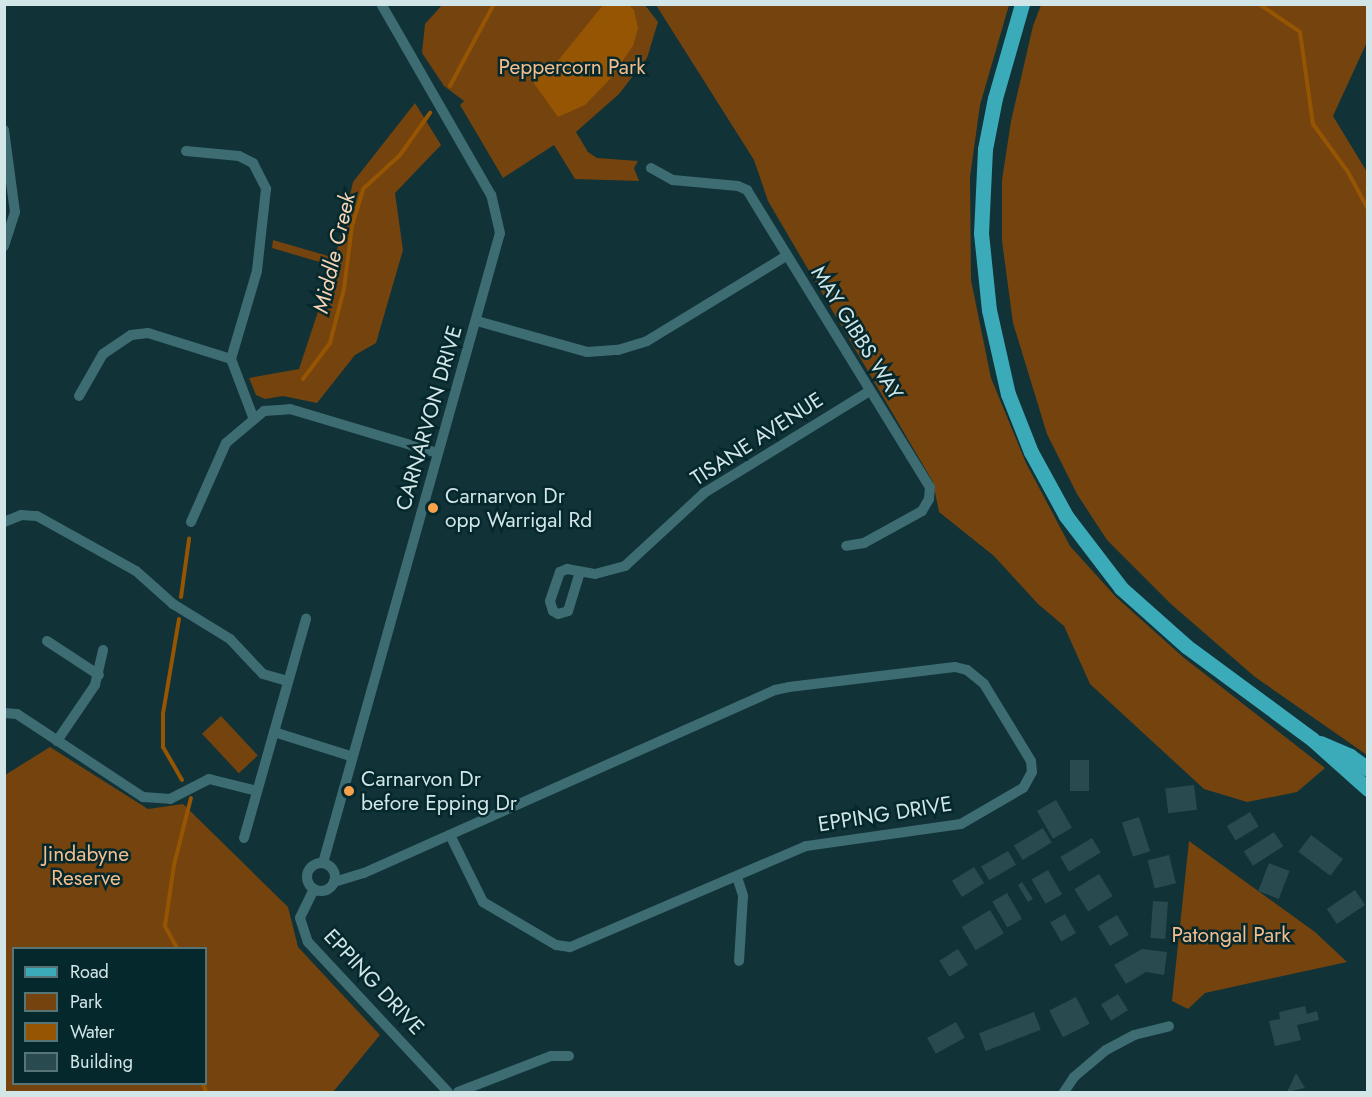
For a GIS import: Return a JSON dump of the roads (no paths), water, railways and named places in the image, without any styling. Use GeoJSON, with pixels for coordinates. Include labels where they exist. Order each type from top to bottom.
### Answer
{"type":"FeatureCollection","features":[{"type":"Feature","properties":{"kind":"main road"},"geometry":{"type":"LineString","coordinates":[[1022,4],[994,98],[981,195],[988,310],[1008,394],[1031,452],[1066,516],[1120,588],[1186,646],[1312,739],[1368,789]]}},
{"type":"Feature","properties":{"kind":"main road"},"geometry":{"type":"LineString","coordinates":[[1312,739],[1350,756],[1368,769]]}},
{"type":"Feature","properties":{"kind":"street","name":"CARNARVON DRIVE"},"geometry":{"type":"LineString","coordinates":[[322,863],[350,756],[477,321],[500,233],[498,212],[482,176],[381,4]]}},
{"type":"Feature","properties":{"kind":"street"},"geometry":{"type":"LineString","coordinates":[[4,130],[14,224],[4,246]]}},
{"type":"Feature","properties":{"kind":"street"},"geometry":{"type":"LineString","coordinates":[[186,151],[239,156],[252,163],[266,189],[257,271],[231,358],[253,417]]}},
{"type":"Feature","properties":{"kind":"street","name":"MAY GIBBS WAY"},"geometry":{"type":"LineString","coordinates":[[651,168],[674,180],[738,186],[747,190],[930,487],[929,500],[922,511],[864,543],[846,546]]}},
{"type":"Feature","properties":{"kind":"street"},"geometry":{"type":"LineString","coordinates":[[477,321],[587,352],[618,350],[647,340],[786,256]]}},
{"type":"Feature","properties":{"kind":"street"},"geometry":{"type":"LineString","coordinates":[[79,396],[103,354],[131,335],[148,333],[231,358]]}},
{"type":"Feature","properties":{"kind":"street","name":"TISANE AVENUE"},"geometry":{"type":"LineString","coordinates":[[580,572],[608,572],[625,566],[704,493],[870,391]]}},
{"type":"Feature","properties":{"kind":"street"},"geometry":{"type":"LineString","coordinates":[[191,522],[226,443],[253,417],[264,411],[290,409],[438,453]]}},
{"type":"Feature","properties":{"kind":"street"},"geometry":{"type":"LineString","coordinates":[[4,522],[21,515],[37,516],[136,571],[173,604],[230,639],[263,674],[288,681]]}},
{"type":"Feature","properties":{"kind":"street"},"geometry":{"type":"LineString","coordinates":[[244,838],[306,619]]}},
{"type":"Feature","properties":{"kind":"street"},"geometry":{"type":"LineString","coordinates":[[47,641],[99,675]]}},
{"type":"Feature","properties":{"kind":"street"},"geometry":{"type":"LineString","coordinates":[[57,741],[99,675],[103,650]]}},
{"type":"Feature","properties":{"kind":"street","name":"EPPING DRIVE"},"geometry":{"type":"LineString","coordinates":[[334,882],[363,873],[450,835],[789,687],[955,668],[967,670],[984,684],[1031,761],[1032,772],[1023,788],[961,824],[806,846],[570,947],[556,945],[483,902],[450,835]]}},
{"type":"Feature","properties":{"kind":"street"},"geometry":{"type":"LineString","coordinates":[[4,713],[17,714],[143,797],[170,799],[209,779],[257,791]]}},
{"type":"Feature","properties":{"kind":"street"},"geometry":{"type":"LineString","coordinates":[[274,732],[350,756]]}},
{"type":"Feature","properties":{"kind":"street"},"geometry":{"type":"LineString","coordinates":[[322,863],[333,870],[334,882],[323,891],[314,889],[308,882],[308,872],[314,864],[322,863]]}},
{"type":"Feature","properties":{"kind":"street"},"geometry":{"type":"LineString","coordinates":[[737,877],[743,896],[739,961]]}},
{"type":"Feature","properties":{"kind":"street","name":"EPPING DRIVE"},"geometry":{"type":"LineString","coordinates":[[314,889],[300,918],[308,942],[448,1092]]}},
{"type":"Feature","properties":{"kind":"street"},"geometry":{"type":"LineString","coordinates":[[1064,1092],[1074,1077],[1106,1050],[1134,1035],[1169,1026]]}},
{"type":"Feature","properties":{"kind":"street"},"geometry":{"type":"LineString","coordinates":[[458,1092],[551,1056],[569,1056]]}},
{"type":"Feature","properties":{"kind":"water"},"geometry":{"type":"Polygon","coordinates":[[[603,5],[629,5],[634,10],[638,28],[633,46],[610,79],[585,105],[558,117],[533,82],[552,68],[603,5]]]}},
{"type":"Feature","properties":{"kind":"waterway","name":"Middle Creek"},"geometry":{"type":"LineString","coordinates":[[450,86],[494,4]]}},
{"type":"Feature","properties":{"kind":"waterway"},"geometry":{"type":"LineString","coordinates":[[1259,4],[1300,32],[1313,124],[1348,172],[1368,209]]}},
{"type":"Feature","properties":{"kind":"waterway","name":"Middle Creek"},"geometry":{"type":"LineString","coordinates":[[303,379],[330,343],[344,289],[352,226],[363,189],[400,155],[430,113]]}},
{"type":"Feature","properties":{"kind":"waterway","name":"Middle Creek"},"geometry":{"type":"LineString","coordinates":[[181,597],[189,539]]}},
{"type":"Feature","properties":{"kind":"waterway","name":"Middle Creek"},"geometry":{"type":"LineString","coordinates":[[179,619],[163,714],[163,747],[182,780]]}},
{"type":"Feature","properties":{"kind":"waterway","name":"Middle Creek"},"geometry":{"type":"LineString","coordinates":[[176,947],[165,926],[174,865],[191,798]]}},
{"type":"Feature","properties":{"kind":"waterway","name":"Middle Creek"},"geometry":{"type":"LineString","coordinates":[[203,1085],[206,1092]]}},
{"type":"Feature","properties":{"kind":"place","name":"Carnarvon Dr opp Warrigal Rd"},"geometry":{"type":"Point","coordinates":[433,508]}},
{"type":"Feature","properties":{"kind":"place","name":"Carnarvon Dr before Epping Dr"},"geometry":{"type":"Point","coordinates":[349,791]}},
{"type":"Feature","properties":{"kind":"park label","name":"Peppercorn Park"},"geometry":{"type":"Point","coordinates":[572,67]}},
{"type":"Feature","properties":{"kind":"park label","name":"Jindabyne Reserve"},"geometry":{"type":"Point","coordinates":[86,866]}},
{"type":"Feature","properties":{"kind":"park label","name":"Patongal Park"},"geometry":{"type":"Point","coordinates":[1231,935]}}]}
